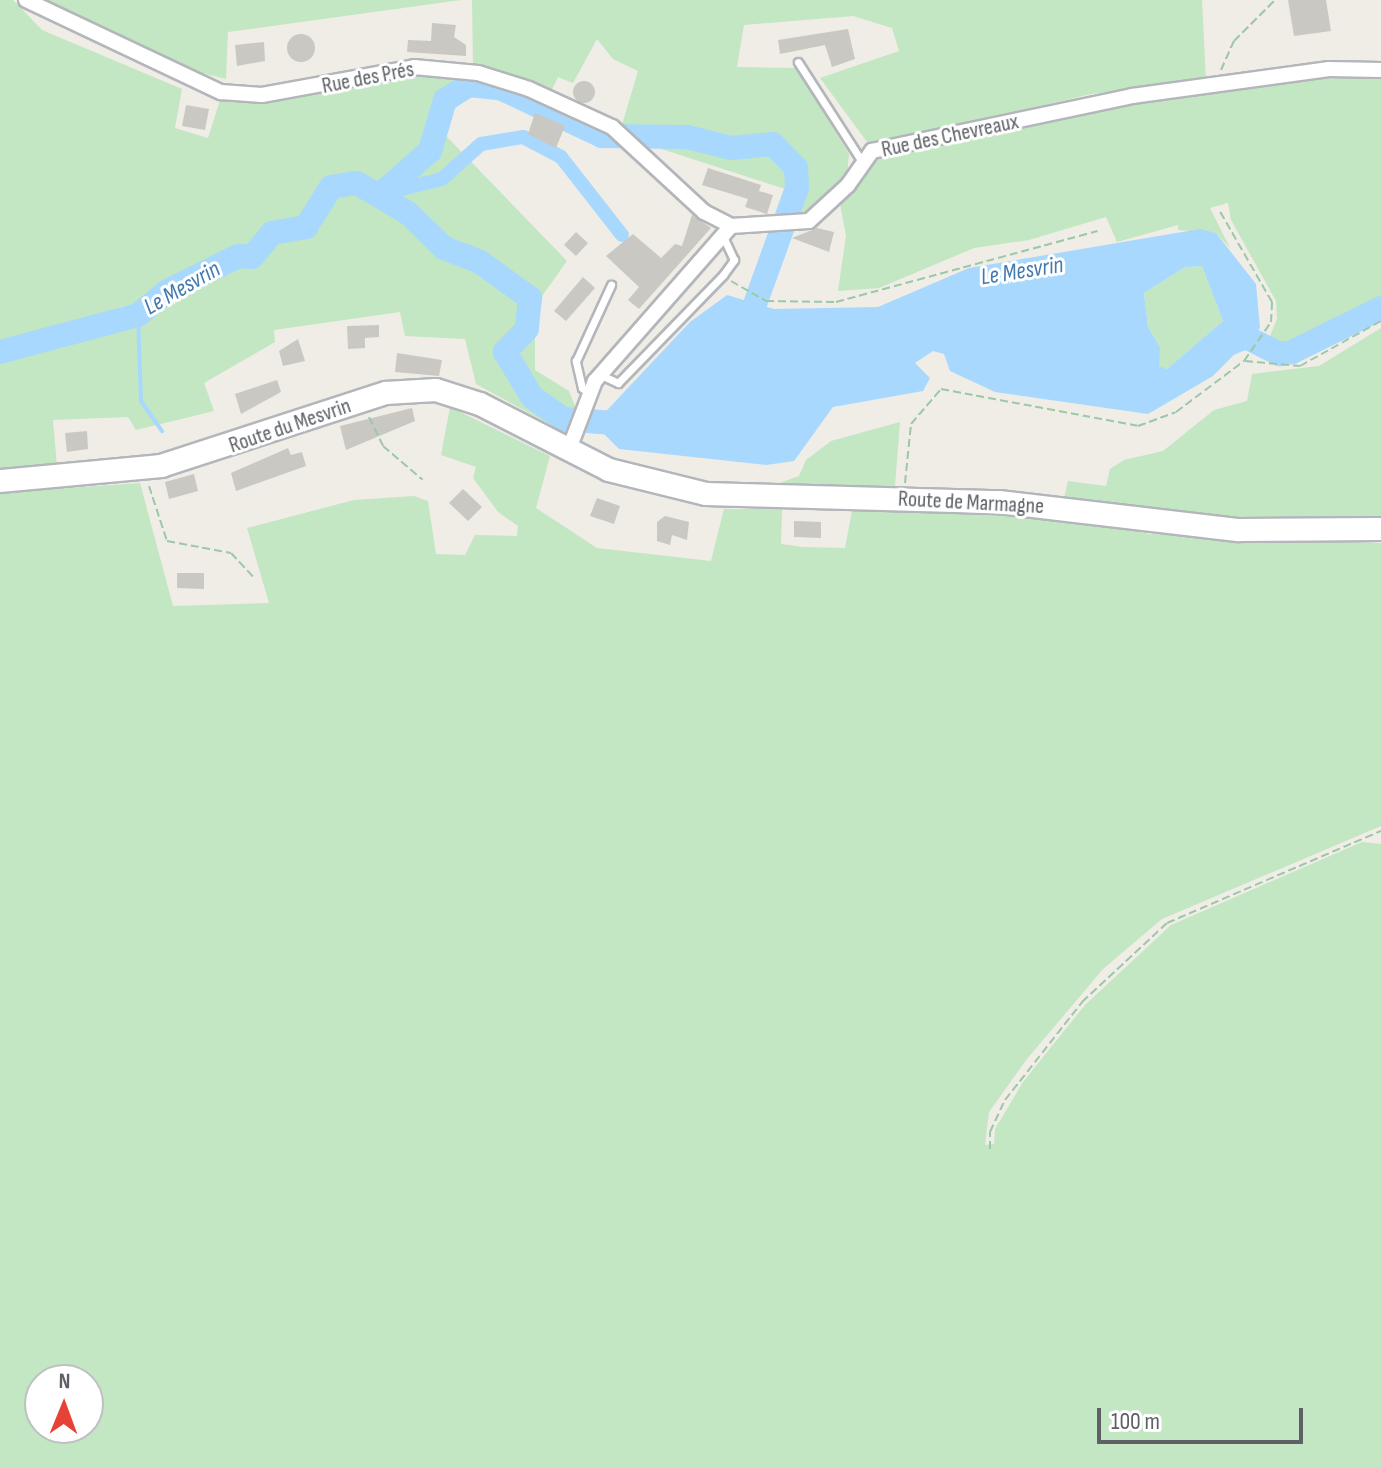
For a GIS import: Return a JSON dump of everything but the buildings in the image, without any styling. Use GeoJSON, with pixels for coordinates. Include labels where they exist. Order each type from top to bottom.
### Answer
{"type":"FeatureCollection","features":[{"type":"Feature","properties":{"kind":"main road","name":"Route du Mesvrin"},"geometry":{"type":"LineString","coordinates":[[0,481],[144,469],[199,457],[362,401],[413,390],[456,394],[572,442]]}},
{"type":"Feature","properties":{"kind":"main road","name":"Route de Marmagne"},"geometry":{"type":"LineString","coordinates":[[572,442],[659,487],[706,494],[999,502],[1239,530],[1381,529]]}},
{"type":"Feature","properties":{"kind":"street","name":"Rue des Prés"},"geometry":{"type":"LineString","coordinates":[[26,0],[221,92],[262,95],[414,67],[446,68],[529,89],[612,127],[728,232]]}},
{"type":"Feature","properties":{"kind":"street","name":"Rue des Chevreaux"},"geometry":{"type":"LineString","coordinates":[[728,232],[775,223],[796,224],[826,209],[861,160],[892,145],[973,134],[1132,96],[1212,89],[1329,69],[1381,70]]}},
{"type":"Feature","properties":{"kind":"street"},"geometry":{"type":"LineString","coordinates":[[572,442],[590,394],[601,375],[728,232]]}},
{"type":"Feature","properties":{"kind":"lane"},"geometry":{"type":"LineString","coordinates":[[798,62],[861,160]]}},
{"type":"Feature","properties":{"kind":"lane"},"geometry":{"type":"LineString","coordinates":[[601,375],[618,383],[723,275],[734,260],[728,232]]}},
{"type":"Feature","properties":{"kind":"lane"},"geometry":{"type":"LineString","coordinates":[[590,394],[582,388],[576,361],[611,285]]}},
{"type":"Feature","properties":{"kind":"path"},"geometry":{"type":"LineString","coordinates":[[1212,89],[1234,41],[1275,0]]}},
{"type":"Feature","properties":{"kind":"path"},"geometry":{"type":"LineString","coordinates":[[905,500],[911,424],[941,389],[1138,426],[1176,412],[1244,361],[1264,333],[1272,302],[1219,210]]}},
{"type":"Feature","properties":{"kind":"path"},"geometry":{"type":"LineString","coordinates":[[723,275],[766,301],[836,302],[1098,231]]}},
{"type":"Feature","properties":{"kind":"path"},"geometry":{"type":"LineString","coordinates":[[1244,361],[1300,366],[1381,321]]}},
{"type":"Feature","properties":{"kind":"path"},"geometry":{"type":"LineString","coordinates":[[362,401],[383,446],[423,480]]}},
{"type":"Feature","properties":{"kind":"path"},"geometry":{"type":"LineString","coordinates":[[144,469],[167,541],[231,553],[254,578]]}},
{"type":"Feature","properties":{"kind":"path"},"geometry":{"type":"LineString","coordinates":[[990,1149],[990,1132],[1005,1100],[1082,1002],[1167,923],[1381,831]]}},
{"type":"Feature","properties":{"kind":"green space"},"geometry":{"type":"Polygon","coordinates":[[[0,0],[13,0],[42,30],[182,89],[175,128],[208,138],[220,100],[255,103],[418,74],[478,82],[447,99],[447,137],[567,261],[535,306],[535,370],[569,391],[577,411],[566,433],[476,384],[465,339],[405,336],[400,312],[274,330],[275,342],[204,383],[214,411],[136,430],[128,417],[53,420],[57,467],[0,469],[0,0]],[[124,306],[80,321],[91,335],[145,321],[124,306]]]}},
{"type":"Feature","properties":{"kind":"green space"},"geometry":{"type":"Polygon","coordinates":[[[46,0],[461,0],[228,32],[226,79],[186,69],[68,17],[46,0]]]}},
{"type":"Feature","properties":{"kind":"green space"},"geometry":{"type":"Polygon","coordinates":[[[472,0],[1202,0],[1206,80],[1091,94],[870,146],[820,78],[899,51],[892,28],[853,16],[744,25],[737,67],[796,68],[849,154],[847,176],[828,202],[787,220],[788,190],[634,140],[621,128],[638,71],[613,59],[597,39],[573,83],[558,77],[551,91],[473,64],[472,0]]]}},
{"type":"Feature","properties":{"kind":"green space"},"geometry":{"type":"Polygon","coordinates":[[[1314,78],[1381,78],[1381,305],[1300,342],[1285,359],[1263,353],[1277,319],[1276,301],[1231,220],[1228,203],[1210,208],[1230,248],[1216,233],[1178,230],[1178,225],[1117,242],[1106,217],[1029,240],[974,248],[879,288],[838,291],[846,236],[840,204],[866,161],[893,149],[975,139],[1130,102],[1314,78]]]}},
{"type":"Feature","properties":{"kind":"green space"},"geometry":{"type":"Polygon","coordinates":[[[1202,266],[1223,321],[1167,369],[1158,366],[1160,347],[1148,327],[1144,293],[1185,267],[1202,266]]]}},
{"type":"Feature","properties":{"kind":"green space"},"geometry":{"type":"Polygon","coordinates":[[[1381,328],[1381,520],[1248,520],[1064,499],[1068,481],[1106,486],[1110,469],[1124,460],[1163,451],[1214,410],[1247,401],[1252,374],[1319,366],[1381,328]]]}},
{"type":"Feature","properties":{"kind":"green space"},"geometry":{"type":"Polygon","coordinates":[[[450,407],[550,456],[536,508],[597,548],[711,561],[724,509],[782,509],[781,544],[803,547],[845,548],[852,511],[1069,516],[1149,534],[1381,543],[1381,826],[1162,919],[1103,969],[1027,1059],[989,1112],[985,1145],[994,1144],[995,1129],[1023,1082],[1085,1005],[1171,925],[1362,842],[1381,844],[1381,1468],[0,1468],[0,493],[140,483],[173,606],[269,603],[247,528],[354,500],[414,496],[428,501],[436,554],[465,555],[475,535],[517,536],[518,526],[498,512],[473,478],[476,467],[441,455],[450,407]]]}},
{"type":"Feature","properties":{"kind":"green space"},"geometry":{"type":"Polygon","coordinates":[[[900,422],[895,486],[771,486],[799,476],[806,460],[831,441],[900,422]]]}},
{"type":"Feature","properties":{"kind":"water"},"geometry":{"type":"Polygon","coordinates":[[[1200,229],[1216,233],[1256,284],[1260,328],[1213,376],[1148,414],[995,392],[950,371],[944,354],[933,351],[915,363],[930,378],[923,391],[833,407],[794,461],[766,465],[619,449],[594,424],[690,322],[727,295],[774,309],[878,307],[969,268],[1200,229]],[[1202,266],[1185,267],[1144,293],[1148,327],[1160,347],[1159,366],[1167,369],[1223,321],[1202,266]]]}},
{"type":"Feature","properties":{"kind":"waterway","name":"Le Mesvrin"},"geometry":{"type":"LineString","coordinates":[[381,194],[430,151],[445,100],[469,85],[500,88],[602,136],[687,137],[731,148],[773,144],[796,168],[797,188],[752,312]]}},
{"type":"Feature","properties":{"kind":"waterway"},"geometry":{"type":"LineString","coordinates":[[381,194],[442,179],[481,144],[523,137],[561,157],[622,235]]}},
{"type":"Feature","properties":{"kind":"waterway","name":"Le Mesvrin"},"geometry":{"type":"LineString","coordinates":[[0,352],[138,315],[166,292],[238,256],[252,257],[272,233],[306,227],[331,187],[357,183],[408,213],[444,248],[480,262],[530,298],[527,329],[505,352],[532,397],[564,419],[625,424]]}},
{"type":"Feature","properties":{"kind":"waterway","name":"Le Mesvrin"},"geometry":{"type":"LineString","coordinates":[[1221,347],[1246,337],[1280,354],[1292,352],[1381,308]]}},
{"type":"Feature","properties":{"kind":"waterway"},"geometry":{"type":"LineString","coordinates":[[138,315],[141,401],[162,431]]}}]}
